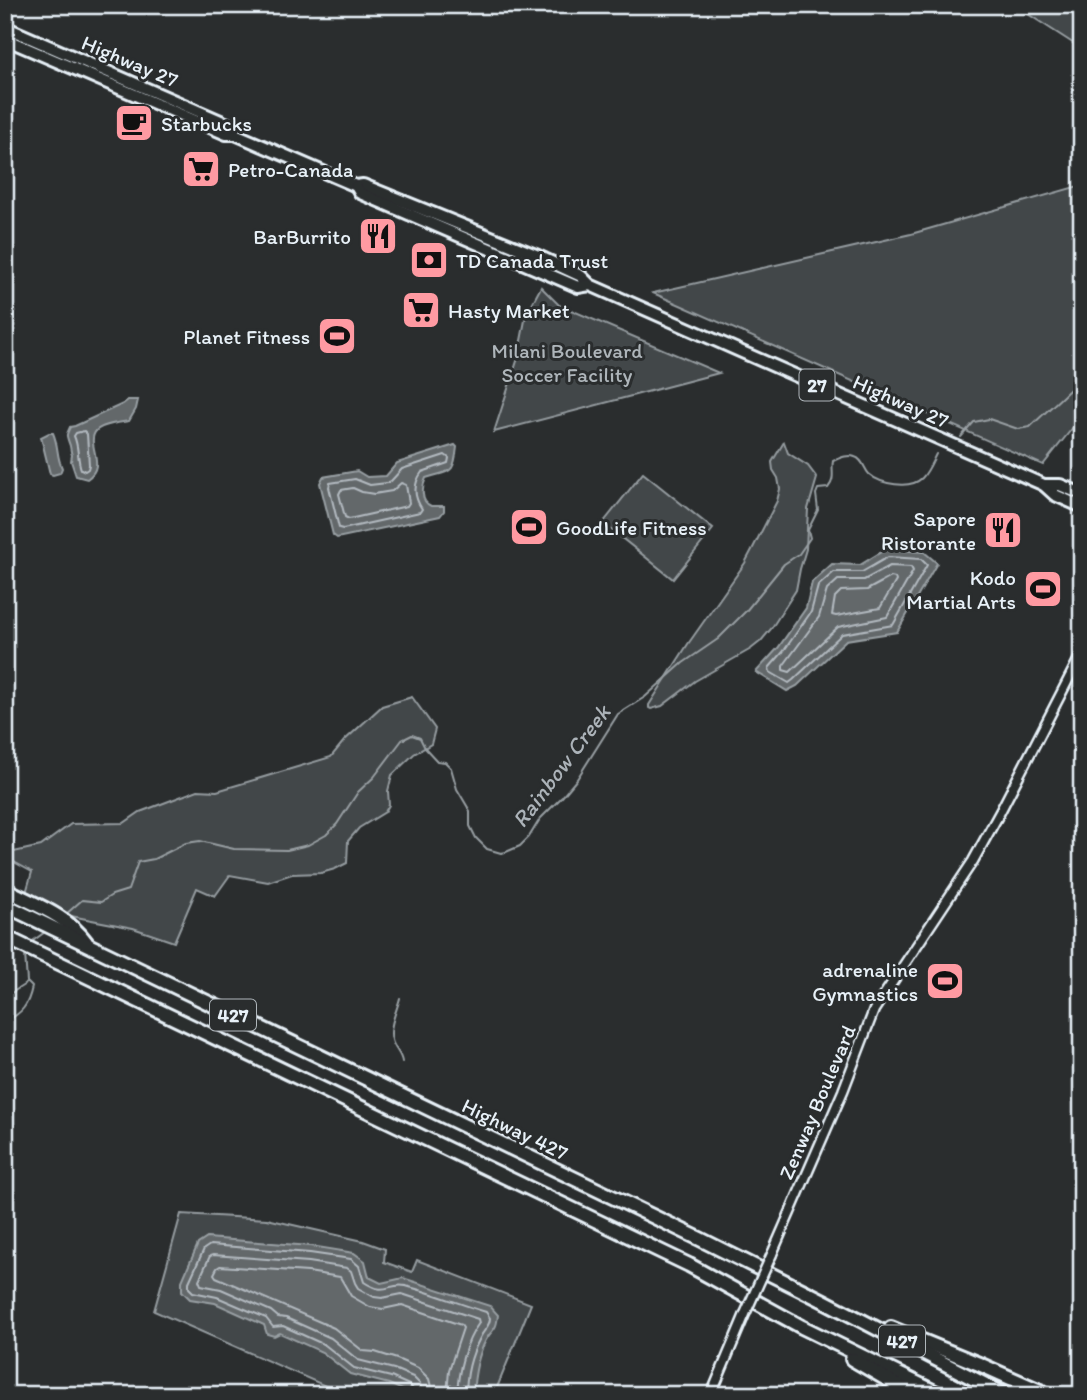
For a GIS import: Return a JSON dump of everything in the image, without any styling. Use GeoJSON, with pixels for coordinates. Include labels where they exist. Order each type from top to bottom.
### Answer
{"type":"FeatureCollection","features":[{"type":"Feature","properties":{"kind":"highway"},"geometry":{"type":"LineString","coordinates":[[5,889],[35,904],[68,929]]}},
{"type":"Feature","properties":{"kind":"highway","name":"Highway 427"},"geometry":{"type":"LineString","coordinates":[[5,905],[68,929],[87,944],[677,1228],[1005,1395]]}},
{"type":"Feature","properties":{"kind":"highway","name":"427"},"geometry":{"type":"LineString","coordinates":[[6,937],[689,1265],[830,1341],[941,1395]]}},
{"type":"Feature","properties":{"kind":"highway"},"geometry":{"type":"LineString","coordinates":[[822,1300],[1049,1395]]}},
{"type":"Feature","properties":{"kind":"highway"},"geometry":{"type":"LineString","coordinates":[[830,1341],[857,1363],[914,1395]]}},
{"type":"Feature","properties":{"kind":"main road","name":"Highway 27"},"geometry":{"type":"LineString","coordinates":[[5,27],[230,125],[235,134]]}},
{"type":"Feature","properties":{"kind":"main road","name":"Highway 27"},"geometry":{"type":"LineString","coordinates":[[5,39],[226,134],[235,134],[356,186],[363,185],[538,256],[581,276],[590,285],[1044,485],[1055,495],[1082,507]]}},
{"type":"Feature","properties":{"kind":"main road","name":"Highway 27"},"geometry":{"type":"LineString","coordinates":[[1044,485],[1059,485],[1082,494]]}},
{"type":"Feature","properties":{"kind":"street","name":"Zenway Boulevard"},"geometry":{"type":"LineString","coordinates":[[711,1395],[842,1091],[874,1010],[973,861],[1082,653]]}},
{"type":"Feature","properties":{"kind":"green space"},"geometry":{"type":"Polygon","coordinates":[[[1014,5],[1082,5],[1082,49],[1014,5]]]}},
{"type":"Feature","properties":{"kind":"green space"},"geometry":{"type":"Polygon","coordinates":[[[1082,185],[1082,416],[1043,465],[653,293],[911,234],[1082,185]]]}},
{"type":"Feature","properties":{"kind":"green space","name":"Milani Boulevard Soccer Facility"},"geometry":{"type":"Polygon","coordinates":[[[541,287],[559,305],[719,373],[494,432],[517,361],[526,315],[541,287]]]}},
{"type":"Feature","properties":{"kind":"green space"},"geometry":{"type":"Polygon","coordinates":[[[784,442],[788,453],[808,466],[817,478],[808,509],[806,549],[796,590],[761,641],[695,681],[662,706],[649,708],[688,644],[745,563],[777,501],[780,489],[772,462],[784,442]]]}},
{"type":"Feature","properties":{"kind":"green space"},"geometry":{"type":"Polygon","coordinates":[[[643,473],[713,529],[673,579],[603,523],[643,473]]]}},
{"type":"Feature","properties":{"kind":"green space"},"geometry":{"type":"Polygon","coordinates":[[[412,697],[435,729],[431,744],[414,754],[392,775],[388,791],[389,805],[385,812],[359,828],[348,841],[347,863],[321,873],[292,874],[268,882],[230,875],[215,896],[197,888],[174,942],[133,928],[71,916],[26,893],[32,872],[5,857],[6,847],[14,852],[41,846],[71,824],[124,823],[140,812],[198,790],[217,791],[331,757],[344,741],[382,706],[412,697]]]}},
{"type":"Feature","properties":{"kind":"green space"},"geometry":{"type":"Polygon","coordinates":[[[181,1214],[267,1219],[363,1241],[385,1249],[384,1262],[412,1272],[417,1260],[531,1304],[494,1395],[346,1395],[154,1311],[181,1214]]]}},
{"type":"Feature","properties":{"kind":"water"},"geometry":{"type":"Polygon","coordinates":[[[128,400],[138,400],[129,421],[107,425],[96,431],[93,442],[96,467],[87,479],[76,476],[67,436],[70,427],[128,400]]]}},
{"type":"Feature","properties":{"kind":"water"},"geometry":{"type":"Polygon","coordinates":[[[53,433],[55,438],[62,468],[60,473],[53,475],[50,474],[41,437],[53,433]]]}},
{"type":"Feature","properties":{"kind":"water"},"geometry":{"type":"Polygon","coordinates":[[[455,445],[457,447],[454,463],[450,470],[426,478],[424,485],[423,494],[427,504],[444,506],[440,516],[337,538],[333,535],[320,483],[323,477],[357,471],[367,477],[386,476],[397,463],[455,445]]]}},
{"type":"Feature","properties":{"kind":"water"},"geometry":{"type":"Polygon","coordinates":[[[886,549],[924,552],[937,563],[897,632],[846,640],[797,686],[787,691],[756,672],[778,648],[806,608],[812,582],[832,564],[860,565],[886,549]]]}},
{"type":"Feature","properties":{"kind":"water"},"geometry":{"type":"Polygon","coordinates":[[[207,1238],[311,1246],[354,1253],[365,1261],[369,1277],[381,1283],[403,1278],[490,1306],[498,1315],[497,1321],[481,1353],[473,1395],[414,1395],[389,1384],[350,1374],[322,1352],[280,1333],[274,1336],[267,1334],[264,1325],[215,1303],[190,1299],[182,1291],[182,1281],[198,1244],[207,1238]]]}},
{"type":"Feature","properties":{"kind":"waterway","name":"Rainbow Creek"},"geometry":{"type":"LineString","coordinates":[[961,437],[974,422],[989,419],[1018,429],[1030,427],[1082,378]]}},
{"type":"Feature","properties":{"kind":"waterway","name":"Rainbow Creek"},"geometry":{"type":"LineString","coordinates":[[65,915],[82,900],[101,902],[128,890],[138,862],[154,859],[186,843],[200,841],[234,849],[287,850],[308,845],[326,835],[337,824],[358,792],[374,777],[402,740],[412,735],[420,738],[437,761],[445,762],[451,768],[457,789],[470,811],[470,826],[476,838],[487,849],[501,853],[520,846],[540,819],[577,779],[618,714],[645,697],[683,663],[718,639],[746,611],[784,564],[799,554],[810,538],[808,530],[818,510],[818,489],[828,488],[832,481],[833,461],[847,456],[855,457],[874,478],[903,485],[922,478],[936,454]]}},
{"type":"Feature","properties":{"kind":"waterway","name":"Rainbow Creek"},"geometry":{"type":"LineString","coordinates":[[30,943],[45,932]]}},
{"type":"Feature","properties":{"kind":"waterway"},"geometry":{"type":"LineString","coordinates":[[5,1022],[23,1008],[30,994],[32,987],[27,982],[25,954]]}},
{"type":"Feature","properties":{"kind":"waterway","name":"Rainbow Creek"},"geometry":{"type":"LineString","coordinates":[[5,997],[27,983]]}},
{"type":"Feature","properties":{"kind":"waterway"},"geometry":{"type":"LineString","coordinates":[[400,998],[391,1035],[402,1062]]}},
{"type":"Feature","properties":{"kind":"place","name":"Starbucks"},"geometry":{"type":"Point","coordinates":[134,123]}},
{"type":"Feature","properties":{"kind":"place","name":"Petro-Canada"},"geometry":{"type":"Point","coordinates":[201,169]}},
{"type":"Feature","properties":{"kind":"place","name":"BarBurrito"},"geometry":{"type":"Point","coordinates":[378,236]}},
{"type":"Feature","properties":{"kind":"place","name":"TD Canada Trust"},"geometry":{"type":"Point","coordinates":[429,260]}},
{"type":"Feature","properties":{"kind":"place","name":"Hasty Market"},"geometry":{"type":"Point","coordinates":[421,310]}},
{"type":"Feature","properties":{"kind":"place","name":"Planet Fitness"},"geometry":{"type":"Point","coordinates":[337,336]}},
{"type":"Feature","properties":{"kind":"place","name":"GoodLife Fitness"},"geometry":{"type":"Point","coordinates":[529,527]}},
{"type":"Feature","properties":{"kind":"place","name":"Sapore Ristorante"},"geometry":{"type":"Point","coordinates":[1003,530]}},
{"type":"Feature","properties":{"kind":"place","name":"Kodo Martial Arts"},"geometry":{"type":"Point","coordinates":[1043,589]}},
{"type":"Feature","properties":{"kind":"place","name":"adrenaline Gymnastics"},"geometry":{"type":"Point","coordinates":[945,981]}}]}
